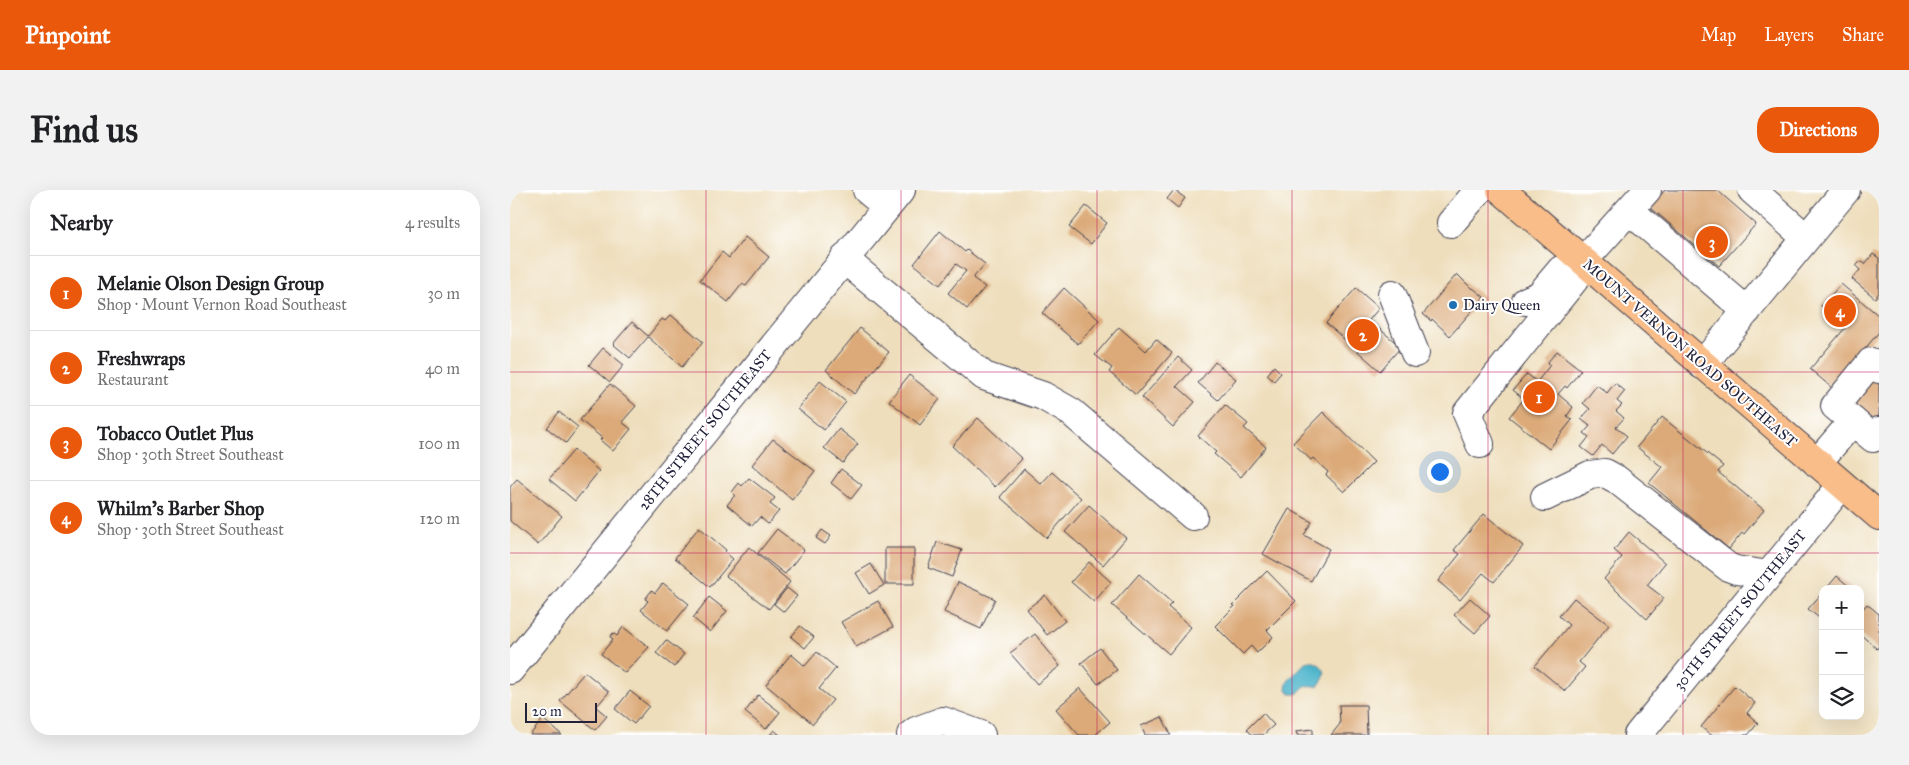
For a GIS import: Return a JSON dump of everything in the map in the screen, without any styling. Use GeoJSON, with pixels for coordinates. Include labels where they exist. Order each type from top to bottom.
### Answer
{"type":"FeatureCollection","features":[{"type":"Feature","properties":{"kind":"main road","name":"MOUNT VERNON ROAD SOUTHEAST"},"geometry":{"type":"LineString","coordinates":[[1501,190],[1879,516]]}},
{"type":"Feature","properties":{"kind":"street"},"geometry":{"type":"LineString","coordinates":[[1451,223],[1479,190]]}},
{"type":"Feature","properties":{"kind":"street"},"geometry":{"type":"LineString","coordinates":[[1752,190],[1806,238]]}},
{"type":"Feature","properties":{"kind":"street"},"geometry":{"type":"LineString","coordinates":[[1702,365],[1846,190]]}},
{"type":"Feature","properties":{"kind":"street","name":"28TH STREET SOUTHEAST"},"geometry":{"type":"LineString","coordinates":[[510,670],[844,259],[885,196]]}},
{"type":"Feature","properties":{"kind":"street"},"geometry":{"type":"LineString","coordinates":[[1526,301],[1540,295],[1581,260],[1638,200],[1747,311]]}},
{"type":"Feature","properties":{"kind":"street"},"geometry":{"type":"LineString","coordinates":[[844,259],[984,376],[1043,396],[1071,412],[1193,516]]}},
{"type":"Feature","properties":{"kind":"street"},"geometry":{"type":"LineString","coordinates":[[1480,444],[1467,413],[1581,260]]}},
{"type":"Feature","properties":{"kind":"street"},"geometry":{"type":"LineString","coordinates":[[1392,294],[1415,353]]}},
{"type":"Feature","properties":{"kind":"street"},"geometry":{"type":"LineString","coordinates":[[1879,368],[1871,362],[1834,406],[1873,438],[1879,431]]}},
{"type":"Feature","properties":{"kind":"street"},"geometry":{"type":"LineString","coordinates":[[1817,463],[1853,421]]}},
{"type":"Feature","properties":{"kind":"street"},"geometry":{"type":"LineString","coordinates":[[1545,497],[1590,475],[1605,473],[1616,479],[1728,567],[1769,575]]}},
{"type":"Feature","properties":{"kind":"street","name":"30TH STREET SOUTHEAST"},"geometry":{"type":"LineString","coordinates":[[1638,735],[1842,485]]}},
{"type":"Feature","properties":{"kind":"street"},"geometry":{"type":"LineString","coordinates":[[911,735],[916,731],[942,721],[981,735]]}},
{"type":"Feature","properties":{"kind":"water"},"geometry":{"type":"Polygon","coordinates":[[[1311,661],[1323,668],[1324,678],[1318,686],[1305,686],[1297,694],[1290,694],[1286,687],[1288,681],[1306,662],[1311,661]]]}},
{"type":"Feature","properties":{"kind":"building"},"geometry":{"type":"Polygon","coordinates":[[[1174,190],[1185,198],[1178,208],[1167,199],[1174,190]]]}},
{"type":"Feature","properties":{"kind":"building"},"geometry":{"type":"Polygon","coordinates":[[[1665,190],[1717,190],[1756,224],[1719,266],[1650,207],[1665,190]]]}},
{"type":"Feature","properties":{"kind":"building"},"geometry":{"type":"Polygon","coordinates":[[[1086,206],[1107,223],[1091,244],[1069,227],[1086,206]]]}},
{"type":"Feature","properties":{"kind":"building"},"geometry":{"type":"Polygon","coordinates":[[[940,231],[965,252],[967,250],[985,264],[973,278],[985,287],[967,309],[948,293],[966,271],[956,264],[940,285],[914,264],[940,231]]]}},
{"type":"Feature","properties":{"kind":"building"},"geometry":{"type":"Polygon","coordinates":[[[745,237],[769,257],[746,286],[742,284],[728,302],[700,280],[722,252],[729,258],[745,237]]]}},
{"type":"Feature","properties":{"kind":"building"},"geometry":{"type":"Polygon","coordinates":[[[1873,254],[1879,258],[1879,293],[1875,298],[1852,279],[1860,270],[1856,266],[1861,261],[1865,264],[1873,254]]]}},
{"type":"Feature","properties":{"kind":"building","name":"Dairy Queen"},"geometry":{"type":"Polygon","coordinates":[[[1457,274],[1472,289],[1484,297],[1450,336],[1432,319],[1431,321],[1423,314],[1457,274]]]}},
{"type":"Feature","properties":{"kind":"building"},"geometry":{"type":"Polygon","coordinates":[[[1841,284],[1879,316],[1879,332],[1832,388],[1810,369],[1846,327],[1821,306],[1841,284]]]}},
{"type":"Feature","properties":{"kind":"building"},"geometry":{"type":"Polygon","coordinates":[[[1064,288],[1099,320],[1078,344],[1042,313],[1064,288]]]}},
{"type":"Feature","properties":{"kind":"building"},"geometry":{"type":"Polygon","coordinates":[[[1356,288],[1379,308],[1369,320],[1401,347],[1380,371],[1326,323],[1356,288]]]}},
{"type":"Feature","properties":{"kind":"building"},"geometry":{"type":"Polygon","coordinates":[[[671,315],[703,342],[682,367],[648,337],[630,358],[613,344],[632,322],[648,336],[662,319],[665,321],[671,315]]]}},
{"type":"Feature","properties":{"kind":"building"},"geometry":{"type":"Polygon","coordinates":[[[1119,327],[1146,351],[1156,339],[1172,353],[1136,395],[1109,372],[1112,368],[1095,355],[1119,327]]]}},
{"type":"Feature","properties":{"kind":"building"},"geometry":{"type":"Polygon","coordinates":[[[860,328],[889,352],[854,394],[826,370],[860,328]]]}},
{"type":"Feature","properties":{"kind":"building"},"geometry":{"type":"Polygon","coordinates":[[[603,348],[624,365],[610,382],[589,365],[603,348]]]}},
{"type":"Feature","properties":{"kind":"building"},"geometry":{"type":"Polygon","coordinates":[[[1557,351],[1581,370],[1567,388],[1565,386],[1558,394],[1573,407],[1567,416],[1572,420],[1549,449],[1509,417],[1524,399],[1513,390],[1527,374],[1537,382],[1550,365],[1547,363],[1557,351]]]}},
{"type":"Feature","properties":{"kind":"building"},"geometry":{"type":"Polygon","coordinates":[[[1178,357],[1192,370],[1177,386],[1195,402],[1173,427],[1142,398],[1178,357]]]}},
{"type":"Feature","properties":{"kind":"building"},"geometry":{"type":"Polygon","coordinates":[[[1215,362],[1236,379],[1218,400],[1198,383],[1215,362]]]}},
{"type":"Feature","properties":{"kind":"building"},"geometry":{"type":"Polygon","coordinates":[[[1274,366],[1281,373],[1274,381],[1267,375],[1274,366]]]}},
{"type":"Feature","properties":{"kind":"building"},"geometry":{"type":"Polygon","coordinates":[[[909,375],[940,399],[920,425],[889,401],[909,375]]]}},
{"type":"Feature","properties":{"kind":"building"},"geometry":{"type":"Polygon","coordinates":[[[1869,376],[1879,384],[1879,416],[1875,421],[1849,399],[1869,376]]]}},
{"type":"Feature","properties":{"kind":"building"},"geometry":{"type":"Polygon","coordinates":[[[820,381],[846,402],[824,430],[798,409],[820,381]]]}},
{"type":"Feature","properties":{"kind":"building"},"geometry":{"type":"Polygon","coordinates":[[[1615,383],[1625,391],[1617,401],[1622,405],[1616,411],[1624,418],[1616,427],[1627,436],[1612,454],[1602,445],[1593,456],[1581,447],[1589,437],[1584,433],[1590,426],[1581,419],[1590,409],[1583,403],[1597,385],[1607,393],[1615,383]]]}},
{"type":"Feature","properties":{"kind":"building"},"geometry":{"type":"Polygon","coordinates":[[[610,384],[636,406],[622,422],[631,429],[613,451],[600,440],[602,438],[580,420],[610,384]]]}},
{"type":"Feature","properties":{"kind":"building"},"geometry":{"type":"Polygon","coordinates":[[[1225,405],[1248,424],[1244,428],[1266,447],[1241,477],[1214,454],[1216,452],[1198,436],[1225,405]]]}},
{"type":"Feature","properties":{"kind":"building"},"geometry":{"type":"Polygon","coordinates":[[[559,412],[578,427],[566,443],[547,428],[559,412]]]}},
{"type":"Feature","properties":{"kind":"building"},"geometry":{"type":"Polygon","coordinates":[[[1323,412],[1374,462],[1344,492],[1326,475],[1328,472],[1313,458],[1311,460],[1293,443],[1323,412]]]}},
{"type":"Feature","properties":{"kind":"building"},"geometry":{"type":"Polygon","coordinates":[[[1662,417],[1723,466],[1718,472],[1764,510],[1729,549],[1649,483],[1662,467],[1637,447],[1662,417]]]}},
{"type":"Feature","properties":{"kind":"building"},"geometry":{"type":"Polygon","coordinates":[[[978,418],[1022,459],[995,487],[952,446],[978,418]]]}},
{"type":"Feature","properties":{"kind":"building"},"geometry":{"type":"Polygon","coordinates":[[[839,429],[858,444],[843,463],[824,448],[839,429]]]}},
{"type":"Feature","properties":{"kind":"building"},"geometry":{"type":"Polygon","coordinates":[[[773,439],[815,471],[792,500],[752,465],[773,439]]]}},
{"type":"Feature","properties":{"kind":"building"},"geometry":{"type":"Polygon","coordinates":[[[574,450],[599,471],[575,501],[549,479],[574,450]]]}},
{"type":"Feature","properties":{"kind":"building"},"geometry":{"type":"Polygon","coordinates":[[[841,469],[862,485],[851,499],[831,483],[841,469]]]}},
{"type":"Feature","properties":{"kind":"building"},"geometry":{"type":"Polygon","coordinates":[[[1024,469],[1041,484],[1052,472],[1081,498],[1047,538],[1000,497],[1024,469]]]}},
{"type":"Feature","properties":{"kind":"building"},"geometry":{"type":"Polygon","coordinates":[[[749,478],[775,498],[770,504],[779,511],[768,524],[760,517],[752,526],[727,505],[735,495],[732,492],[739,483],[742,486],[749,478]]]}},
{"type":"Feature","properties":{"kind":"building"},"geometry":{"type":"Polygon","coordinates":[[[517,479],[562,516],[538,545],[510,521],[510,487],[517,479]]]}},
{"type":"Feature","properties":{"kind":"building"},"geometry":{"type":"Polygon","coordinates":[[[1089,505],[1126,538],[1103,565],[1065,532],[1089,505]]]}},
{"type":"Feature","properties":{"kind":"building"},"geometry":{"type":"Polygon","coordinates":[[[1289,509],[1312,522],[1304,535],[1329,549],[1311,581],[1263,554],[1289,509]]]}},
{"type":"Feature","properties":{"kind":"building"},"geometry":{"type":"Polygon","coordinates":[[[1484,514],[1523,546],[1494,582],[1483,573],[1460,600],[1438,581],[1460,554],[1454,550],[1484,514]]]}},
{"type":"Feature","properties":{"kind":"building"},"geometry":{"type":"Polygon","coordinates":[[[699,527],[726,550],[725,552],[733,559],[710,587],[675,558],[699,527]]]}},
{"type":"Feature","properties":{"kind":"building"},"geometry":{"type":"Polygon","coordinates":[[[777,529],[804,550],[785,574],[758,553],[777,529]]]}},
{"type":"Feature","properties":{"kind":"building"},"geometry":{"type":"Polygon","coordinates":[[[822,530],[831,536],[825,544],[816,538],[822,530]]]}},
{"type":"Feature","properties":{"kind":"building"},"geometry":{"type":"Polygon","coordinates":[[[1629,532],[1665,563],[1647,585],[1664,598],[1647,619],[1604,579],[1622,557],[1614,550],[1629,532]]]}},
{"type":"Feature","properties":{"kind":"building"},"geometry":{"type":"Polygon","coordinates":[[[937,542],[962,550],[952,577],[928,568],[937,542]]]}},
{"type":"Feature","properties":{"kind":"building"},"geometry":{"type":"Polygon","coordinates":[[[749,547],[790,582],[769,609],[726,576],[749,547]]]}},
{"type":"Feature","properties":{"kind":"building"},"geometry":{"type":"Polygon","coordinates":[[[885,548],[914,548],[914,584],[885,584],[885,548]]]}},
{"type":"Feature","properties":{"kind":"building"},"geometry":{"type":"Polygon","coordinates":[[[1089,562],[1111,582],[1094,602],[1071,582],[1089,562]]]}},
{"type":"Feature","properties":{"kind":"building"},"geometry":{"type":"Polygon","coordinates":[[[871,564],[884,585],[869,594],[856,573],[871,564]]]}},
{"type":"Feature","properties":{"kind":"building"},"geometry":{"type":"Polygon","coordinates":[[[1267,571],[1296,601],[1267,630],[1273,637],[1257,653],[1251,646],[1243,654],[1215,626],[1267,571]]]}},
{"type":"Feature","properties":{"kind":"building"},"geometry":{"type":"Polygon","coordinates":[[[1139,574],[1172,603],[1168,607],[1191,627],[1169,654],[1112,605],[1139,574]]]}},
{"type":"Feature","properties":{"kind":"building"},"geometry":{"type":"Polygon","coordinates":[[[1837,576],[1847,585],[1829,585],[1837,576]]]}},
{"type":"Feature","properties":{"kind":"building"},"geometry":{"type":"Polygon","coordinates":[[[958,582],[995,599],[981,629],[944,612],[958,582]]]}},
{"type":"Feature","properties":{"kind":"building"},"geometry":{"type":"Polygon","coordinates":[[[663,583],[689,604],[667,631],[641,610],[648,601],[645,599],[652,590],[655,593],[663,583]]]}},
{"type":"Feature","properties":{"kind":"building"},"geometry":{"type":"Polygon","coordinates":[[[787,588],[797,596],[784,612],[774,604],[787,588]]]}},
{"type":"Feature","properties":{"kind":"building"},"geometry":{"type":"Polygon","coordinates":[[[1045,595],[1065,621],[1047,635],[1027,609],[1045,595]]]}},
{"type":"Feature","properties":{"kind":"building"},"geometry":{"type":"Polygon","coordinates":[[[709,597],[727,611],[710,632],[693,618],[709,597]]]}},
{"type":"Feature","properties":{"kind":"building"},"geometry":{"type":"Polygon","coordinates":[[[1819,597],[1819,618],[1808,609],[1819,597]]]}},
{"type":"Feature","properties":{"kind":"building"},"geometry":{"type":"Polygon","coordinates":[[[1470,598],[1490,616],[1475,633],[1454,615],[1470,598]]]}},
{"type":"Feature","properties":{"kind":"building"},"geometry":{"type":"Polygon","coordinates":[[[1574,598],[1609,625],[1579,662],[1585,667],[1565,691],[1535,666],[1569,625],[1559,616],[1574,598]]]}},
{"type":"Feature","properties":{"kind":"building"},"geometry":{"type":"Polygon","coordinates":[[[878,601],[893,627],[856,647],[841,622],[878,601]]]}},
{"type":"Feature","properties":{"kind":"building"},"geometry":{"type":"Polygon","coordinates":[[[1867,604],[1879,614],[1879,646],[1877,649],[1864,638],[1864,607],[1867,604]]]}},
{"type":"Feature","properties":{"kind":"building"},"geometry":{"type":"Polygon","coordinates":[[[800,626],[814,637],[805,648],[791,637],[800,626]]]}},
{"type":"Feature","properties":{"kind":"building"},"geometry":{"type":"Polygon","coordinates":[[[623,627],[649,647],[625,673],[601,654],[613,639],[610,637],[613,633],[617,636],[623,627]]]}},
{"type":"Feature","properties":{"kind":"building"},"geometry":{"type":"Polygon","coordinates":[[[1035,634],[1060,666],[1037,684],[1010,653],[1035,634]]]}},
{"type":"Feature","properties":{"kind":"building"},"geometry":{"type":"Polygon","coordinates":[[[666,640],[684,654],[674,667],[656,653],[666,640]]]}},
{"type":"Feature","properties":{"kind":"building"},"geometry":{"type":"Polygon","coordinates":[[[1100,648],[1117,670],[1098,684],[1081,663],[1100,648]]]}},
{"type":"Feature","properties":{"kind":"building"},"geometry":{"type":"Polygon","coordinates":[[[817,652],[836,668],[819,689],[833,700],[813,724],[766,685],[791,654],[805,666],[817,652]]]}},
{"type":"Feature","properties":{"kind":"building"},"geometry":{"type":"Polygon","coordinates":[[[585,672],[609,692],[596,707],[607,716],[595,730],[560,701],[585,672]]]}},
{"type":"Feature","properties":{"kind":"building"},"geometry":{"type":"Polygon","coordinates":[[[1735,686],[1755,703],[1747,713],[1758,723],[1748,735],[1711,735],[1701,727],[1735,686]]]}},
{"type":"Feature","properties":{"kind":"building"},"geometry":{"type":"Polygon","coordinates":[[[1080,688],[1110,722],[1095,735],[1079,735],[1056,709],[1080,688]]]}},
{"type":"Feature","properties":{"kind":"building"},"geometry":{"type":"Polygon","coordinates":[[[630,691],[649,706],[634,724],[615,709],[630,691]]]}},
{"type":"Feature","properties":{"kind":"building"},"geometry":{"type":"Polygon","coordinates":[[[758,695],[780,712],[766,729],[745,712],[758,695]]]}},
{"type":"Feature","properties":{"kind":"building"},"geometry":{"type":"Polygon","coordinates":[[[1339,705],[1366,705],[1367,735],[1331,735],[1340,724],[1339,705]]]}},
{"type":"Feature","properties":{"kind":"building"},"geometry":{"type":"Polygon","coordinates":[[[1263,713],[1274,725],[1263,735],[1252,735],[1247,729],[1263,713]]]}},
{"type":"Feature","properties":{"kind":"building"},"geometry":{"type":"Polygon","coordinates":[[[1162,717],[1171,735],[1145,735],[1141,726],[1162,717]]]}},
{"type":"Feature","properties":{"kind":"building"},"geometry":{"type":"Polygon","coordinates":[[[543,719],[562,735],[530,735],[543,719]]]}},
{"type":"Feature","properties":{"kind":"building"},"geometry":{"type":"Polygon","coordinates":[[[1313,729],[1313,735],[1297,735],[1296,731],[1313,729]]]}},
{"type":"Feature","properties":{"kind":"building"},"geometry":{"type":"Polygon","coordinates":[[[774,730],[780,735],[770,735],[774,730]]]}},
{"type":"Feature","properties":{"kind":"place","name":"Tobacco Outlet Plus"},"geometry":{"type":"Point","coordinates":[1712,242]}},
{"type":"Feature","properties":{"kind":"place","name":"Dairy Queen"},"geometry":{"type":"Point","coordinates":[1453,305]}},
{"type":"Feature","properties":{"kind":"place","name":"Whilm's Barber Shop"},"geometry":{"type":"Point","coordinates":[1840,311]}},
{"type":"Feature","properties":{"kind":"place","name":"Freshwraps"},"geometry":{"type":"Point","coordinates":[1363,335]}},
{"type":"Feature","properties":{"kind":"place","name":"Melanie Olson Design Group"},"geometry":{"type":"Point","coordinates":[1539,397]}}]}
